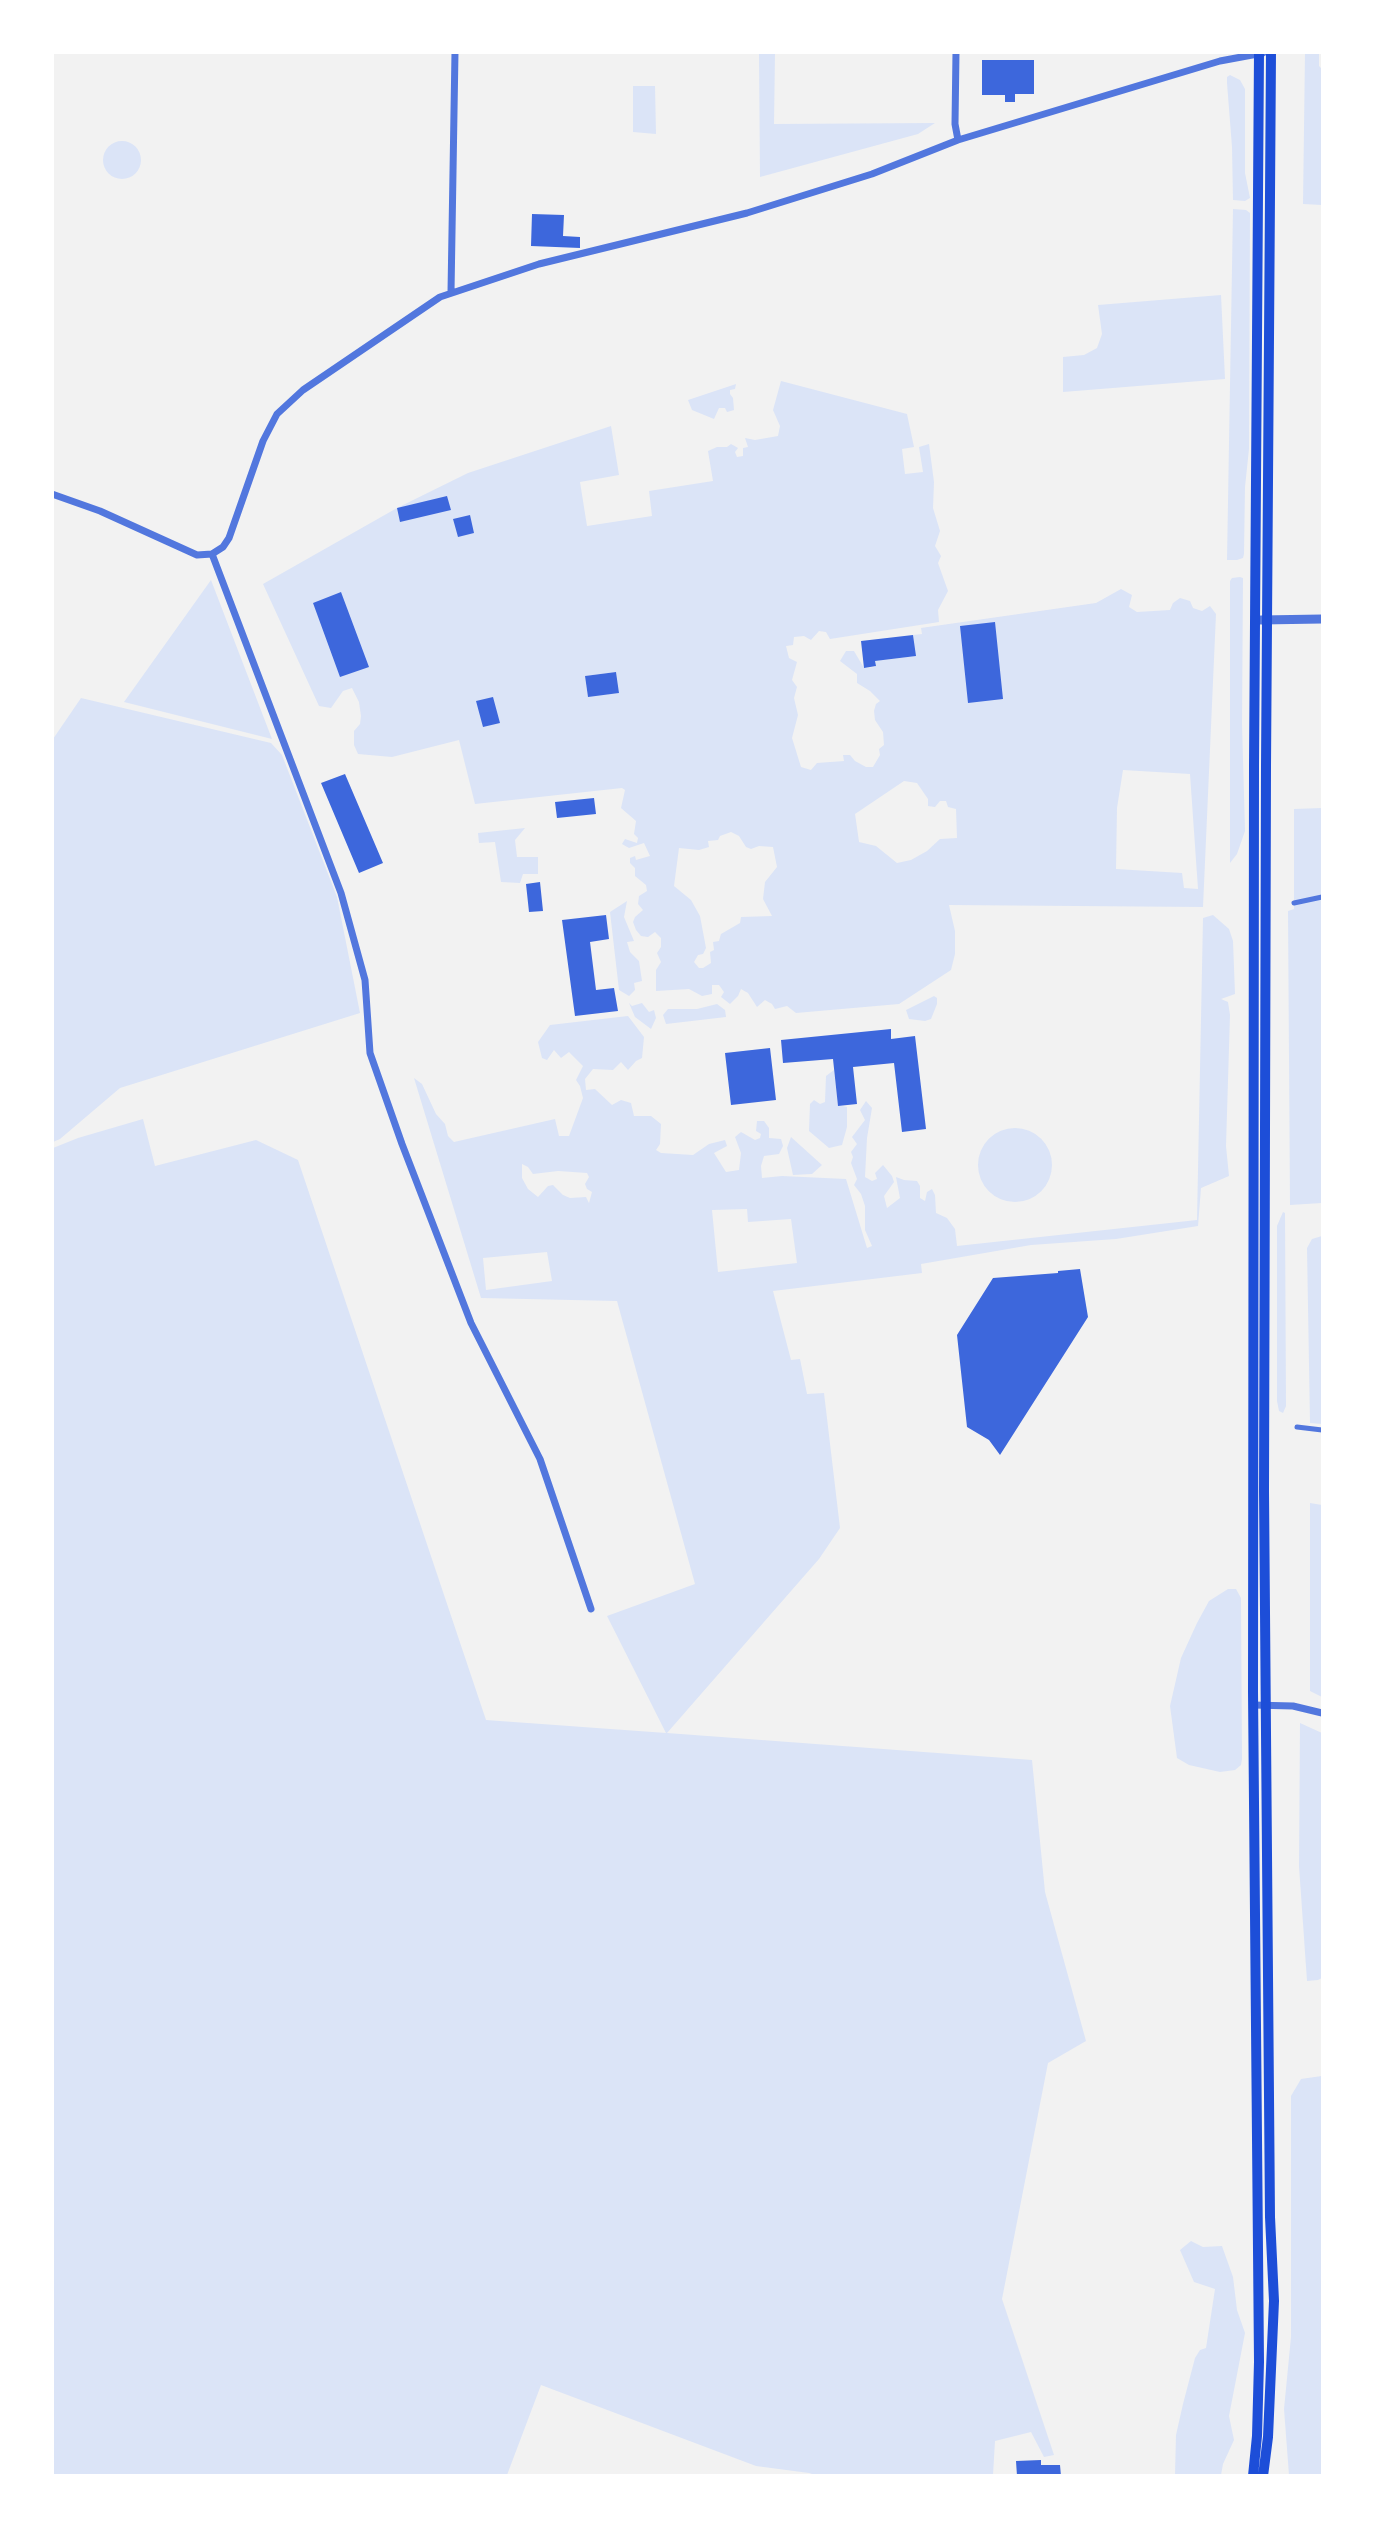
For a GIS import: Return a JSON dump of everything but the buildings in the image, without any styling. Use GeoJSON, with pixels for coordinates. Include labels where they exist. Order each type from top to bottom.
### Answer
{"type":"FeatureCollection","features":[{"type":"Feature","properties":{"kind":"main road"},"geometry":{"type":"LineString","coordinates":[[1259,53],[1264,1491],[1270,2217],[1274,2301],[1269,2423],[1263,2476]]}},
{"type":"Feature","properties":{"kind":"main road"},"geometry":{"type":"LineString","coordinates":[[1253,2476],[1259,2362],[1253,1705],[1261,620],[1271,53]]}},
{"type":"Feature","properties":{"kind":"street"},"geometry":{"type":"LineString","coordinates":[[451,292],[455,52]]}},
{"type":"Feature","properties":{"kind":"street"},"geometry":{"type":"LineString","coordinates":[[956,52],[955,124],[958,140]]}},
{"type":"Feature","properties":{"kind":"street"},"geometry":{"type":"LineString","coordinates":[[52,494],[122,521],[197,555],[212,554],[223,547],[229,538],[263,441],[281,410],[309,385],[429,303],[451,292],[539,264],[747,213],[872,174],[958,140],[1220,61],[1271,53]]}},
{"type":"Feature","properties":{"kind":"street"},"geometry":{"type":"LineString","coordinates":[[212,554],[341,893],[365,980],[370,1052],[402,1144],[471,1323],[540,1459],[591,1609]]}},
{"type":"Feature","properties":{"kind":"street"},"geometry":{"type":"LineString","coordinates":[[1261,620],[1322,619]]}},
{"type":"Feature","properties":{"kind":"street"},"geometry":{"type":"LineString","coordinates":[[1294,903],[1322,897]]}},
{"type":"Feature","properties":{"kind":"street"},"geometry":{"type":"LineString","coordinates":[[1297,1427],[1322,1430]]}},
{"type":"Feature","properties":{"kind":"street"},"geometry":{"type":"LineString","coordinates":[[1253,1705],[1302,1707],[1322,1713]]}},
{"type":"Feature","properties":{"kind":"shaded area"},"geometry":{"type":"Polygon","coordinates":[[[759,53],[775,53],[774,124],[935,123],[918,134],[760,177],[759,53]]]}},
{"type":"Feature","properties":{"kind":"shaded area"},"geometry":{"type":"Polygon","coordinates":[[[1305,53],[1319,53],[1319,66],[1322,69],[1322,205],[1303,204],[1305,53]]]}},
{"type":"Feature","properties":{"kind":"shaded area"},"geometry":{"type":"Polygon","coordinates":[[[1230,75],[1240,80],[1245,89],[1245,173],[1250,198],[1245,201],[1233,200],[1227,83],[1227,77],[1230,75]]]}},
{"type":"Feature","properties":{"kind":"shaded area"},"geometry":{"type":"Polygon","coordinates":[[[633,86],[655,86],[656,134],[633,132],[633,86]]]}},
{"type":"Feature","properties":{"kind":"shaded area"},"geometry":{"type":"Polygon","coordinates":[[[122,141],[135,147],[141,160],[135,173],[122,179],[109,173],[103,160],[109,147],[122,141]]]}},
{"type":"Feature","properties":{"kind":"shaded area"},"geometry":{"type":"Polygon","coordinates":[[[1233,209],[1250,213],[1249,449],[1245,487],[1244,554],[1243,558],[1227,560],[1233,209]]]}},
{"type":"Feature","properties":{"kind":"shaded area"},"geometry":{"type":"Polygon","coordinates":[[[1221,295],[1225,379],[1063,392],[1063,357],[1084,355],[1097,348],[1102,334],[1098,305],[1221,295]]]}},
{"type":"Feature","properties":{"kind":"shaded area"},"geometry":{"type":"Polygon","coordinates":[[[781,381],[907,414],[914,447],[902,449],[905,474],[923,472],[919,447],[929,444],[934,482],[933,508],[940,531],[935,546],[941,556],[938,563],[948,591],[938,610],[939,622],[830,639],[826,632],[819,631],[811,640],[804,636],[794,637],[793,645],[786,646],[789,658],[797,662],[792,680],[797,687],[794,698],[798,715],[792,738],[801,767],[811,770],[817,763],[844,761],[843,755],[850,755],[866,767],[873,767],[880,755],[879,749],[884,745],[883,732],[875,720],[874,711],[880,701],[857,683],[857,674],[840,661],[846,651],[854,651],[864,668],[875,667],[875,661],[915,656],[913,635],[922,634],[921,628],[1096,603],[1121,589],[1132,595],[1129,607],[1137,612],[1170,610],[1173,603],[1180,598],[1190,601],[1193,608],[1202,611],[1210,606],[1216,614],[1203,907],[949,905],[955,931],[955,954],[951,970],[899,1004],[796,1013],[787,1006],[775,1009],[765,1000],[757,1007],[748,993],[741,989],[730,1004],[721,997],[724,992],[719,985],[712,985],[712,994],[702,996],[689,989],[656,991],[656,970],[661,962],[657,953],[661,947],[661,938],[655,932],[648,937],[641,936],[636,930],[633,922],[643,910],[638,904],[639,896],[647,891],[646,885],[635,876],[635,868],[630,863],[630,858],[635,856],[636,860],[650,856],[644,843],[629,848],[622,844],[625,839],[637,843],[638,838],[634,834],[636,821],[621,808],[625,790],[622,788],[475,804],[459,740],[392,757],[358,754],[354,745],[354,731],[360,724],[361,716],[359,702],[352,688],[343,691],[331,708],[319,706],[263,584],[397,508],[468,473],[611,426],[619,475],[580,482],[587,526],[652,516],[649,491],[713,481],[708,451],[731,444],[738,448],[735,452],[737,457],[743,456],[743,448],[748,447],[745,438],[755,440],[778,436],[780,426],[773,410],[781,381]],[[616,672],[585,676],[588,696],[619,693],[616,672]],[[1123,770],[1117,808],[1116,869],[1182,873],[1184,888],[1198,889],[1190,774],[1123,770]],[[904,781],[855,814],[859,842],[876,846],[897,863],[911,860],[940,839],[957,838],[956,809],[948,807],[946,801],[940,801],[935,807],[928,806],[928,799],[917,783],[904,781]],[[731,832],[720,836],[718,840],[708,841],[709,847],[699,850],[679,848],[674,886],[691,900],[700,916],[706,948],[694,962],[699,968],[711,963],[713,942],[719,941],[721,934],[740,923],[741,917],[772,916],[763,899],[765,882],[777,867],[773,847],[759,846],[751,849],[746,847],[739,836],[731,832]]]}},
{"type":"Feature","properties":{"kind":"shaded area"},"geometry":{"type":"Polygon","coordinates":[[[736,384],[735,389],[730,390],[734,410],[727,412],[725,408],[719,408],[714,419],[692,410],[688,400],[736,384]]]}},
{"type":"Feature","properties":{"kind":"shaded area"},"geometry":{"type":"Polygon","coordinates":[[[1243,578],[1242,724],[1245,831],[1237,854],[1230,863],[1230,581],[1243,578]]]}},
{"type":"Feature","properties":{"kind":"shaded area"},"geometry":{"type":"Polygon","coordinates":[[[211,580],[272,739],[124,702],[211,580]]]}},
{"type":"Feature","properties":{"kind":"shaded area"},"geometry":{"type":"Polygon","coordinates":[[[81,698],[271,743],[282,755],[337,897],[360,1013],[120,1088],[53,1142],[53,739],[81,698]]]}},
{"type":"Feature","properties":{"kind":"shaded area"},"geometry":{"type":"Polygon","coordinates":[[[1322,808],[1322,1203],[1290,1205],[1288,911],[1294,909],[1294,809],[1322,808]]]}},
{"type":"Feature","properties":{"kind":"shaded area"},"geometry":{"type":"Polygon","coordinates":[[[525,828],[515,840],[517,857],[538,857],[538,874],[523,874],[520,883],[501,882],[495,842],[479,843],[478,833],[525,828]]]}},
{"type":"Feature","properties":{"kind":"shaded area"},"geometry":{"type":"Polygon","coordinates":[[[627,901],[624,917],[634,941],[627,942],[630,952],[639,961],[642,981],[634,983],[635,990],[629,996],[619,990],[610,912],[627,901]]]}},
{"type":"Feature","properties":{"kind":"shaded area"},"geometry":{"type":"Polygon","coordinates":[[[1213,915],[1229,929],[1233,941],[1235,994],[1221,999],[1228,1002],[1230,1015],[1226,1146],[1229,1176],[1201,1188],[1198,1226],[1116,1239],[1031,1245],[921,1264],[922,1273],[773,1291],[791,1360],[800,1359],[807,1394],[824,1393],[840,1528],[819,1559],[667,1733],[1032,1760],[1045,1892],[1086,2041],[1048,2063],[1002,2299],[1054,2455],[1044,2457],[1031,2432],[995,2441],[993,2475],[815,2475],[756,2466],[541,2385],[507,2475],[53,2475],[53,1148],[143,1119],[155,1166],[256,1140],[298,1160],[486,1720],[666,1733],[607,1616],[695,1584],[617,1301],[481,1298],[414,1078],[422,1084],[436,1114],[445,1124],[448,1136],[454,1142],[555,1119],[559,1136],[569,1136],[583,1098],[576,1080],[583,1066],[569,1052],[561,1058],[554,1050],[547,1060],[542,1058],[538,1042],[550,1025],[628,1016],[644,1037],[642,1058],[628,1070],[621,1062],[613,1070],[593,1069],[585,1079],[586,1090],[595,1089],[612,1105],[621,1100],[631,1103],[634,1116],[651,1116],[661,1124],[660,1144],[656,1150],[661,1153],[693,1155],[709,1144],[725,1140],[727,1146],[714,1153],[726,1172],[739,1170],[741,1153],[735,1137],[741,1132],[755,1140],[760,1138],[761,1134],[756,1131],[757,1121],[764,1121],[769,1128],[769,1138],[781,1139],[783,1146],[779,1154],[764,1156],[762,1178],[782,1176],[846,1179],[867,1248],[872,1246],[865,1230],[865,1206],[854,1185],[857,1179],[851,1163],[851,1152],[857,1144],[852,1137],[865,1120],[860,1110],[866,1101],[872,1108],[865,1177],[872,1181],[877,1179],[875,1173],[883,1165],[892,1176],[894,1182],[884,1196],[887,1208],[900,1198],[896,1177],[917,1181],[920,1198],[925,1201],[927,1192],[932,1189],[936,1213],[947,1218],[955,1229],[957,1246],[1197,1220],[1203,918],[1213,915]],[[522,1164],[522,1178],[528,1189],[538,1197],[548,1186],[553,1185],[563,1195],[570,1198],[586,1197],[589,1203],[592,1192],[585,1184],[589,1177],[587,1173],[558,1171],[533,1174],[522,1164]],[[747,1209],[712,1210],[718,1272],[797,1263],[791,1219],[748,1222],[747,1209]],[[547,1252],[483,1258],[486,1290],[552,1281],[547,1252]]]}},
{"type":"Feature","properties":{"kind":"shaded area"},"geometry":{"type":"Polygon","coordinates":[[[934,996],[937,998],[937,1004],[931,1019],[909,1019],[906,1010],[934,996]]]}},
{"type":"Feature","properties":{"kind":"shaded area"},"geometry":{"type":"Polygon","coordinates":[[[629,1003],[632,1006],[642,1003],[649,1012],[654,1010],[656,1018],[651,1029],[635,1017],[629,1003]]]}},
{"type":"Feature","properties":{"kind":"shaded area"},"geometry":{"type":"Polygon","coordinates":[[[717,1004],[725,1010],[726,1017],[666,1024],[663,1015],[668,1009],[697,1009],[717,1004]]]}},
{"type":"Feature","properties":{"kind":"shaded area"},"geometry":{"type":"Polygon","coordinates":[[[834,1070],[838,1105],[847,1107],[847,1127],[842,1145],[829,1148],[809,1131],[810,1104],[814,1100],[820,1104],[825,1102],[826,1076],[834,1070]]]}},
{"type":"Feature","properties":{"kind":"shaded area"},"geometry":{"type":"Polygon","coordinates":[[[1015,1128],[1029,1131],[1041,1139],[1049,1151],[1052,1165],[1049,1179],[1041,1191],[1029,1199],[1015,1202],[1001,1199],[989,1191],[981,1179],[978,1165],[981,1151],[989,1139],[1001,1131],[1015,1128]]]}},
{"type":"Feature","properties":{"kind":"shaded area"},"geometry":{"type":"Polygon","coordinates":[[[791,1137],[822,1165],[812,1174],[793,1175],[787,1148],[791,1137]]]}},
{"type":"Feature","properties":{"kind":"shaded area"},"geometry":{"type":"Polygon","coordinates":[[[1283,1212],[1286,1406],[1283,1413],[1279,1411],[1277,1401],[1277,1226],[1283,1212]]]}},
{"type":"Feature","properties":{"kind":"shaded area"},"geometry":{"type":"Polygon","coordinates":[[[1322,1236],[1322,1424],[1310,1423],[1307,1248],[1312,1239],[1322,1236]]]}},
{"type":"Feature","properties":{"kind":"shaded area"},"geometry":{"type":"Polygon","coordinates":[[[1310,1503],[1322,1505],[1322,1697],[1310,1691],[1310,1503]]]}},
{"type":"Feature","properties":{"kind":"shaded area"},"geometry":{"type":"Polygon","coordinates":[[[1228,1589],[1236,1589],[1241,1598],[1242,1759],[1241,1765],[1235,1770],[1220,1772],[1189,1765],[1177,1758],[1170,1706],[1181,1658],[1197,1623],[1209,1601],[1228,1589]]]}},
{"type":"Feature","properties":{"kind":"shaded area"},"geometry":{"type":"Polygon","coordinates":[[[1300,1723],[1322,1733],[1322,1978],[1307,1981],[1299,1866],[1300,1723]]]}},
{"type":"Feature","properties":{"kind":"shaded area"},"geometry":{"type":"Polygon","coordinates":[[[1322,2076],[1322,2475],[1289,2475],[1284,2409],[1291,2337],[1291,2096],[1301,2079],[1322,2076]]]}},
{"type":"Feature","properties":{"kind":"shaded area"},"geometry":{"type":"Polygon","coordinates":[[[1191,2241],[1203,2247],[1222,2246],[1233,2277],[1237,2310],[1245,2333],[1229,2416],[1234,2440],[1221,2475],[1175,2475],[1176,2435],[1195,2358],[1200,2350],[1206,2348],[1215,2289],[1194,2282],[1180,2250],[1191,2241]]]}}]}
